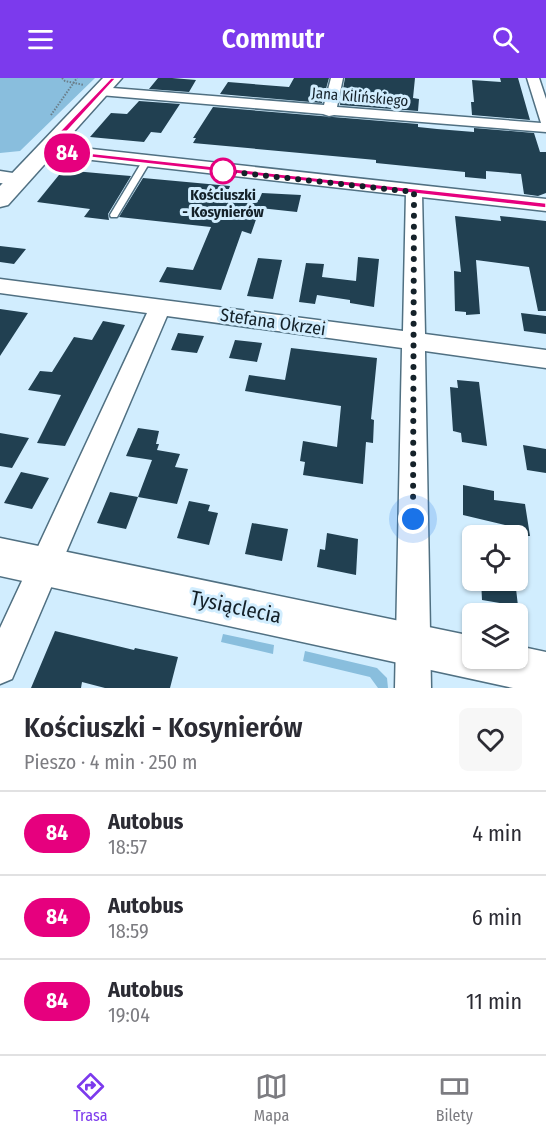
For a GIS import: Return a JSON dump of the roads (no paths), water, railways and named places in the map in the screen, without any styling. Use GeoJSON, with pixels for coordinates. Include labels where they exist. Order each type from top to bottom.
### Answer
{"type":"FeatureCollection","features":[{"type":"Feature","properties":{"kind":"main road"},"geometry":{"type":"LineString","coordinates":[[0,200],[10,178],[46,150],[94,88],[113,78]]}},
{"type":"Feature","properties":{"kind":"street"},"geometry":{"type":"LineString","coordinates":[[329,112],[337,78]]}},
{"type":"Feature","properties":{"kind":"street"},"geometry":{"type":"LineString","coordinates":[[533,78],[546,121]]}},
{"type":"Feature","properties":{"kind":"street","name":"Jana Kilińskiego"},"geometry":{"type":"LineString","coordinates":[[94,88],[329,112],[546,128]]}},
{"type":"Feature","properties":{"kind":"street"},"geometry":{"type":"LineString","coordinates":[[46,150],[546,205]]}},
{"type":"Feature","properties":{"kind":"street"},"geometry":{"type":"LineString","coordinates":[[413,688],[414,192]]}},
{"type":"Feature","properties":{"kind":"street","name":"Stefana Okrzei"},"geometry":{"type":"LineString","coordinates":[[0,286],[546,359]]}},
{"type":"Feature","properties":{"kind":"street"},"geometry":{"type":"LineString","coordinates":[[0,667],[160,307]]}},
{"type":"Feature","properties":{"kind":"street","name":"Tysiąclecia"},"geometry":{"type":"LineString","coordinates":[[0,557],[462,655]]}},
{"type":"Feature","properties":{"kind":"street"},"geometry":{"type":"LineString","coordinates":[[525,669],[546,674]]}},
{"type":"Feature","properties":{"kind":"lane"},"geometry":{"type":"LineString","coordinates":[[114,215],[146,162]]}},
{"type":"Feature","properties":{"kind":"place","name":"Kościuszki - Kosynierów"},"geometry":{"type":"Point","coordinates":[223,171]}}]}
